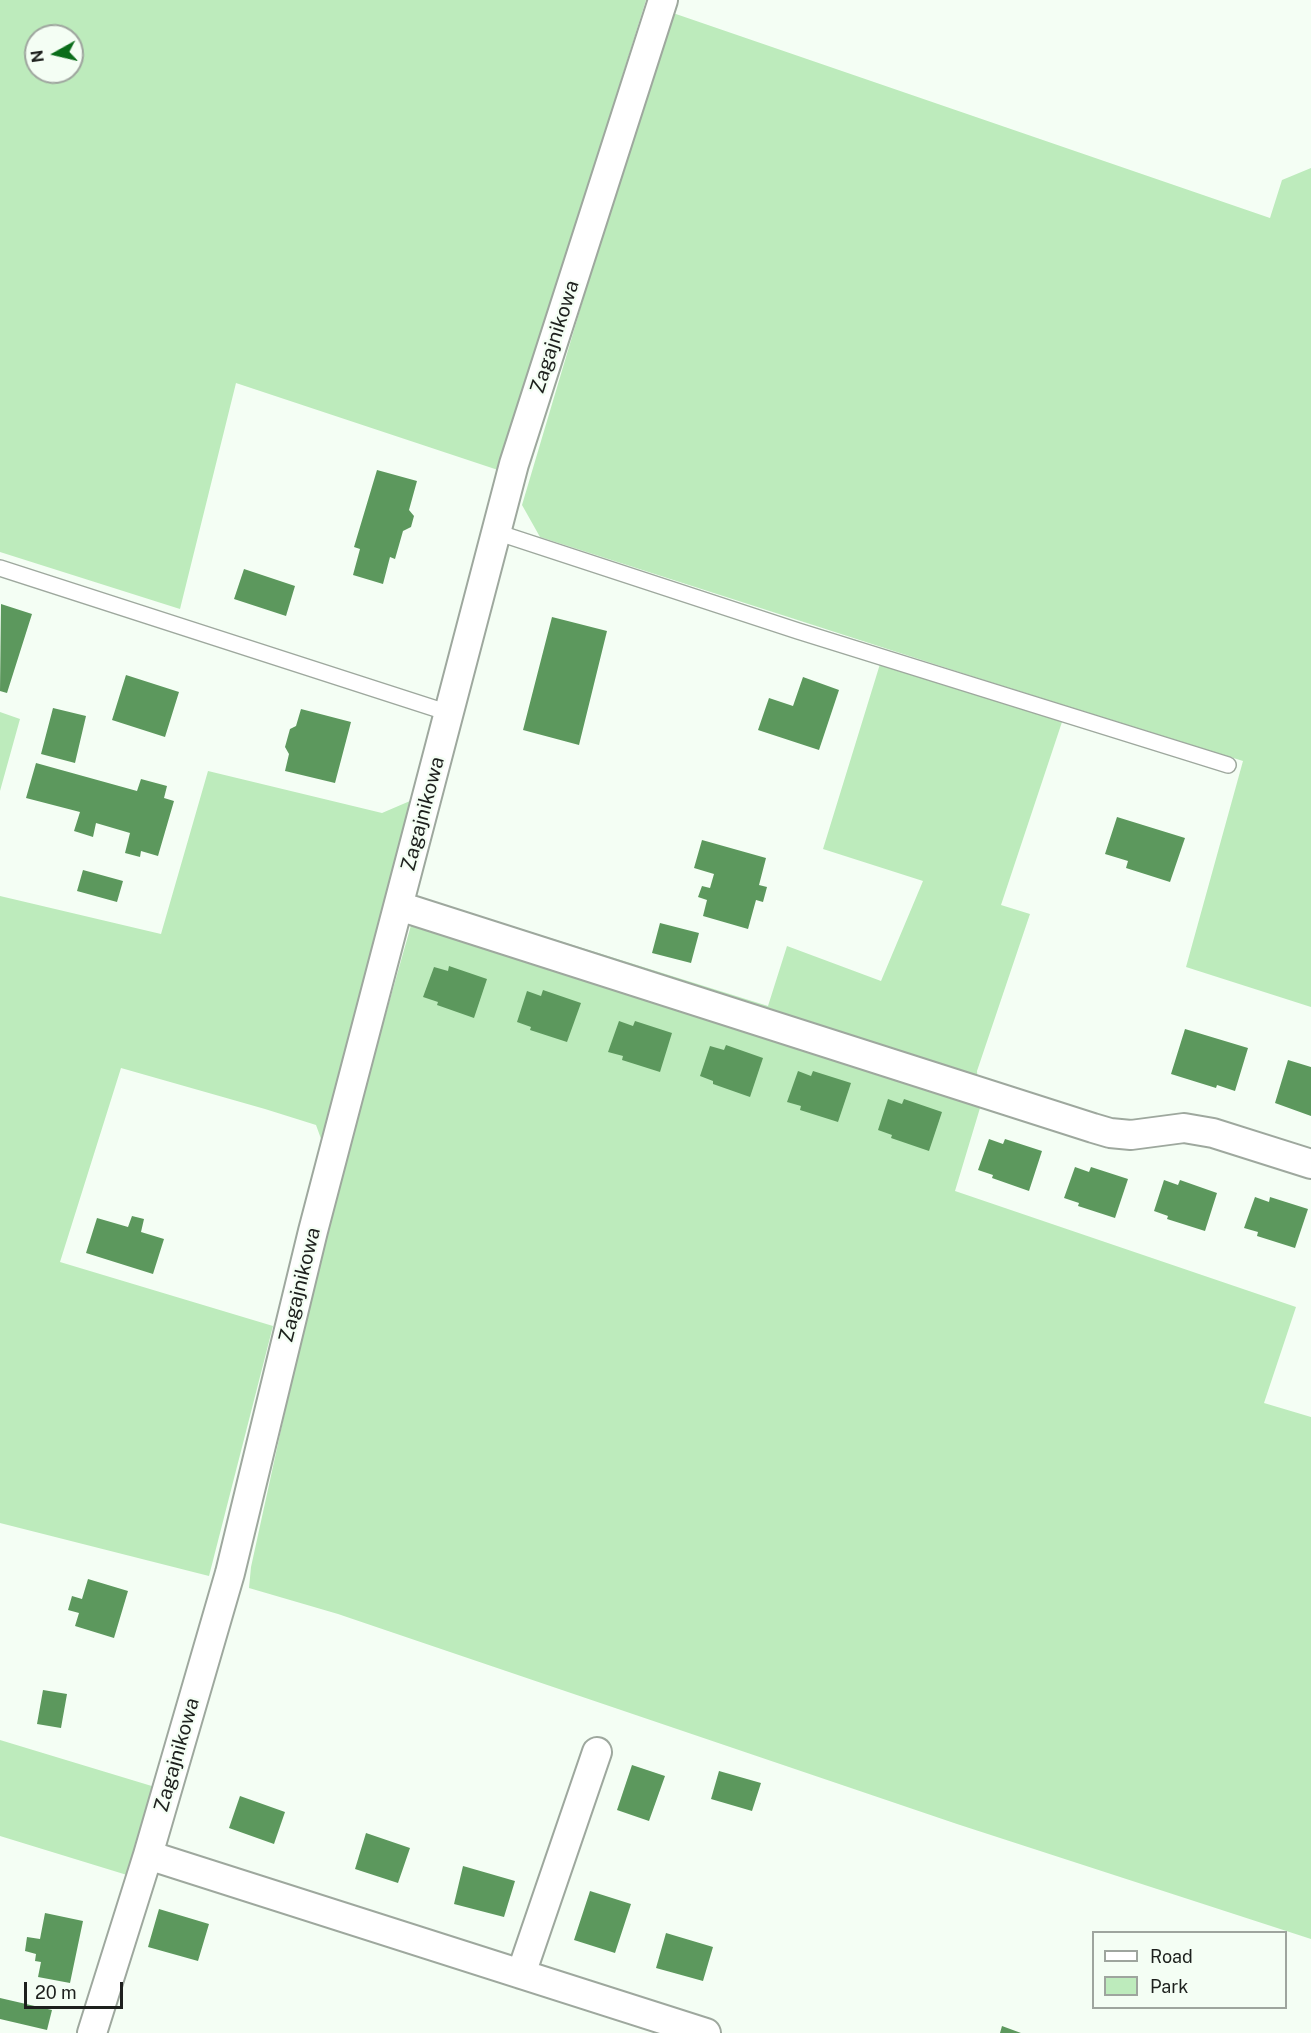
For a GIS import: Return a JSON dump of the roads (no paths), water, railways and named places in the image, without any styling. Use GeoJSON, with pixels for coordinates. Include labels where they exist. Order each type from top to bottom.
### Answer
{"type":"FeatureCollection","features":[{"type":"Feature","properties":{"kind":"street","name":"Zagajnikowa"},"geometry":{"type":"LineString","coordinates":[[92,2033],[148,1855],[230,1573],[316,1220],[514,464],[663,0]]}},
{"type":"Feature","properties":{"kind":"street"},"geometry":{"type":"LineString","coordinates":[[399,906],[1110,1133],[1131,1135],[1184,1128],[1214,1133],[1311,1164]]}},
{"type":"Feature","properties":{"kind":"street"},"geometry":{"type":"LineString","coordinates":[[521,1974],[597,1752]]}},
{"type":"Feature","properties":{"kind":"street"},"geometry":{"type":"LineString","coordinates":[[148,1855],[706,2033]]}},
{"type":"Feature","properties":{"kind":"lane"},"geometry":{"type":"LineString","coordinates":[[496,532],[798,631],[1228,765]]}},
{"type":"Feature","properties":{"kind":"lane"},"geometry":{"type":"LineString","coordinates":[[0,568],[449,713]]}}]}
